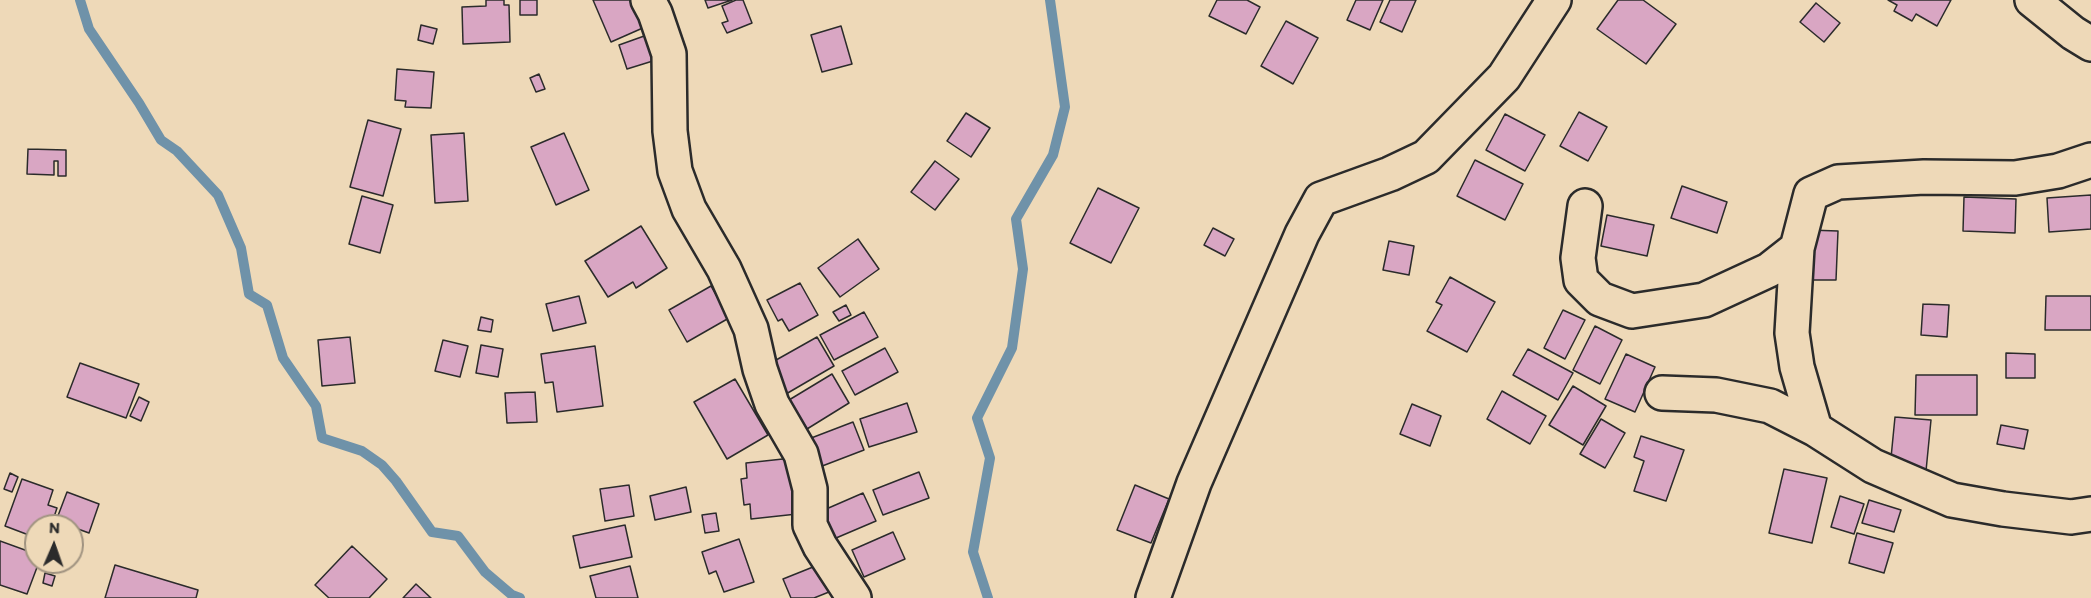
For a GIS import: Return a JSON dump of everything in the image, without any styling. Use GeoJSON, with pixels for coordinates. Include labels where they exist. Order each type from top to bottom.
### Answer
{"type":"FeatureCollection","features":[{"type":"Feature","properties":{"kind":"street"},"geometry":{"type":"LineString","coordinates":[[648,0],[655,13],[669,54],[670,131],[675,171],[689,209],[724,269],[751,329],[760,369],[772,405],[801,454],[810,489],[810,525],[820,546],[854,598]]}},
{"type":"Feature","properties":{"kind":"street"},"geometry":{"type":"LineString","coordinates":[[1153,598],[1194,483],[1302,234],[1321,199],[1390,174],[1426,157],[1504,77],[1554,0]]}},
{"type":"Feature","properties":{"kind":"street"},"geometry":{"type":"LineString","coordinates":[[2032,0],[2073,33],[2091,44]]}},
{"type":"Feature","properties":{"kind":"street"},"geometry":{"type":"LineString","coordinates":[[1815,429],[1797,367],[1792,333],[1797,248],[1811,194],[1838,182],[1924,177],[2015,178],[2058,171],[2091,160]]}},
{"type":"Feature","properties":{"kind":"street"},"geometry":{"type":"LineString","coordinates":[[1585,206],[1578,258],[1581,280],[1600,299],[1632,311],[1704,300],[1769,270],[1797,248]]}},
{"type":"Feature","properties":{"kind":"street"},"geometry":{"type":"LineString","coordinates":[[1662,393],[1716,395],[1770,406],[1815,429],[1874,466],[1952,500],[2002,509],[2071,517],[2091,513]]}},
{"type":"Feature","properties":{"kind":"building"},"geometry":{"type":"Polygon","coordinates":[[[486,0],[504,0],[504,5],[509,5],[510,42],[463,44],[462,7],[486,6],[486,0]]]}},
{"type":"Feature","properties":{"kind":"building"},"geometry":{"type":"Polygon","coordinates":[[[520,0],[537,0],[537,15],[520,15],[520,0]]]}},
{"type":"Feature","properties":{"kind":"building"},"geometry":{"type":"Polygon","coordinates":[[[593,0],[634,0],[645,27],[611,42],[593,0]]]}},
{"type":"Feature","properties":{"kind":"building"},"geometry":{"type":"Polygon","coordinates":[[[705,0],[732,0],[708,8],[705,0]]]}},
{"type":"Feature","properties":{"kind":"building"},"geometry":{"type":"Polygon","coordinates":[[[736,0],[743,0],[752,23],[727,33],[722,23],[728,21],[722,6],[736,0]]]}},
{"type":"Feature","properties":{"kind":"building"},"geometry":{"type":"Polygon","coordinates":[[[1217,0],[1247,0],[1260,7],[1246,34],[1209,16],[1217,0]]]}},
{"type":"Feature","properties":{"kind":"building"},"geometry":{"type":"Polygon","coordinates":[[[1356,0],[1383,0],[1370,30],[1347,20],[1356,0]]]}},
{"type":"Feature","properties":{"kind":"building"},"geometry":{"type":"Polygon","coordinates":[[[1390,0],[1416,0],[1402,32],[1380,22],[1390,0]]]}},
{"type":"Feature","properties":{"kind":"building"},"geometry":{"type":"Polygon","coordinates":[[[1618,0],[1643,0],[1676,24],[1646,64],[1597,29],[1618,0]]]}},
{"type":"Feature","properties":{"kind":"building"},"geometry":{"type":"Polygon","coordinates":[[[1888,0],[1951,0],[1937,26],[1916,14],[1912,21],[1894,11],[1897,5],[1888,0]]]}},
{"type":"Feature","properties":{"kind":"building"},"geometry":{"type":"Polygon","coordinates":[[[1816,3],[1840,23],[1824,42],[1800,22],[1816,3]]]}},
{"type":"Feature","properties":{"kind":"building"},"geometry":{"type":"Polygon","coordinates":[[[1286,21],[1318,38],[1293,84],[1261,66],[1286,21]]]}},
{"type":"Feature","properties":{"kind":"building"},"geometry":{"type":"Polygon","coordinates":[[[421,25],[437,29],[433,44],[418,40],[421,25]]]}},
{"type":"Feature","properties":{"kind":"building"},"geometry":{"type":"Polygon","coordinates":[[[841,26],[852,64],[822,72],[811,35],[841,26]]]}},
{"type":"Feature","properties":{"kind":"building"},"geometry":{"type":"Polygon","coordinates":[[[647,35],[656,60],[627,69],[619,45],[647,35]]]}},
{"type":"Feature","properties":{"kind":"building"},"geometry":{"type":"Polygon","coordinates":[[[397,69],[434,72],[431,108],[405,107],[406,101],[395,100],[397,69]]]}},
{"type":"Feature","properties":{"kind":"building"},"geometry":{"type":"Polygon","coordinates":[[[539,74],[545,89],[536,92],[530,78],[539,74]]]}},
{"type":"Feature","properties":{"kind":"building"},"geometry":{"type":"Polygon","coordinates":[[[1579,112],[1607,127],[1588,161],[1560,146],[1579,112]]]}},
{"type":"Feature","properties":{"kind":"building"},"geometry":{"type":"Polygon","coordinates":[[[966,113],[990,128],[971,157],[947,141],[966,113]]]}},
{"type":"Feature","properties":{"kind":"building"},"geometry":{"type":"Polygon","coordinates":[[[1505,114],[1545,135],[1525,171],[1486,150],[1505,114]]]}},
{"type":"Feature","properties":{"kind":"building"},"geometry":{"type":"Polygon","coordinates":[[[368,120],[401,129],[383,196],[350,187],[368,120]]]}},
{"type":"Feature","properties":{"kind":"building"},"geometry":{"type":"Polygon","coordinates":[[[464,133],[468,201],[435,203],[431,135],[464,133]]]}},
{"type":"Feature","properties":{"kind":"building"},"geometry":{"type":"Polygon","coordinates":[[[564,133],[589,190],[556,205],[531,147],[564,133]]]}},
{"type":"Feature","properties":{"kind":"building"},"geometry":{"type":"Polygon","coordinates":[[[28,149],[66,150],[66,176],[58,176],[58,161],[54,161],[54,175],[27,174],[28,149]]]}},
{"type":"Feature","properties":{"kind":"building"},"geometry":{"type":"Polygon","coordinates":[[[1475,160],[1523,184],[1505,220],[1457,196],[1475,160]]]}},
{"type":"Feature","properties":{"kind":"building"},"geometry":{"type":"Polygon","coordinates":[[[935,161],[959,179],[935,210],[911,192],[935,161]]]}},
{"type":"Feature","properties":{"kind":"building"},"geometry":{"type":"Polygon","coordinates":[[[1682,186],[1727,202],[1717,233],[1671,218],[1682,186]]]}},
{"type":"Feature","properties":{"kind":"building"},"geometry":{"type":"Polygon","coordinates":[[[1098,188],[1139,208],[1111,263],[1070,243],[1098,188]]]}},
{"type":"Feature","properties":{"kind":"building"},"geometry":{"type":"Polygon","coordinates":[[[2091,195],[2091,229],[2049,232],[2047,198],[2091,195]]]}},
{"type":"Feature","properties":{"kind":"building"},"geometry":{"type":"Polygon","coordinates":[[[362,196],[393,205],[380,253],[349,244],[362,196]]]}},
{"type":"Feature","properties":{"kind":"building"},"geometry":{"type":"Polygon","coordinates":[[[1964,197],[2016,199],[2015,233],[1963,231],[1964,197]]]}},
{"type":"Feature","properties":{"kind":"building"},"geometry":{"type":"Polygon","coordinates":[[[1607,215],[1654,225],[1647,256],[1601,246],[1607,215]]]}},
{"type":"Feature","properties":{"kind":"building"},"geometry":{"type":"Polygon","coordinates":[[[641,226],[667,268],[636,288],[633,282],[608,297],[585,261],[641,226]]]}},
{"type":"Feature","properties":{"kind":"building"},"geometry":{"type":"Polygon","coordinates":[[[1213,228],[1234,239],[1225,256],[1204,245],[1213,228]]]}},
{"type":"Feature","properties":{"kind":"building"},"geometry":{"type":"Polygon","coordinates":[[[1809,230],[1838,231],[1836,280],[1809,280],[1809,230]]]}},
{"type":"Feature","properties":{"kind":"building"},"geometry":{"type":"Polygon","coordinates":[[[858,239],[879,269],[840,297],[818,268],[858,239]]]}},
{"type":"Feature","properties":{"kind":"building"},"geometry":{"type":"Polygon","coordinates":[[[1389,241],[1414,246],[1409,275],[1383,270],[1389,241]]]}},
{"type":"Feature","properties":{"kind":"building"},"geometry":{"type":"Polygon","coordinates":[[[1450,277],[1495,302],[1467,352],[1427,331],[1442,305],[1436,302],[1450,277]]]}},
{"type":"Feature","properties":{"kind":"building"},"geometry":{"type":"Polygon","coordinates":[[[800,283],[818,315],[789,331],[782,319],[778,321],[767,300],[800,283]]]}},
{"type":"Feature","properties":{"kind":"building"},"geometry":{"type":"Polygon","coordinates":[[[711,286],[729,318],[687,342],[669,310],[711,286]]]}},
{"type":"Feature","properties":{"kind":"building"},"geometry":{"type":"Polygon","coordinates":[[[579,296],[586,323],[553,331],[546,304],[579,296]]]}},
{"type":"Feature","properties":{"kind":"building"},"geometry":{"type":"Polygon","coordinates":[[[2046,296],[2091,296],[2091,330],[2045,330],[2046,296]]]}},
{"type":"Feature","properties":{"kind":"building"},"geometry":{"type":"Polygon","coordinates":[[[1923,304],[1949,305],[1947,337],[1921,335],[1923,304]]]}},
{"type":"Feature","properties":{"kind":"building"},"geometry":{"type":"Polygon","coordinates":[[[846,305],[851,315],[839,321],[833,312],[846,305]]]}},
{"type":"Feature","properties":{"kind":"building"},"geometry":{"type":"Polygon","coordinates":[[[1563,310],[1585,320],[1565,359],[1544,348],[1563,310]]]}},
{"type":"Feature","properties":{"kind":"building"},"geometry":{"type":"Polygon","coordinates":[[[864,312],[878,337],[834,360],[820,335],[864,312]]]}},
{"type":"Feature","properties":{"kind":"building"},"geometry":{"type":"Polygon","coordinates":[[[481,317],[493,320],[491,332],[478,330],[481,317]]]}},
{"type":"Feature","properties":{"kind":"building"},"geometry":{"type":"Polygon","coordinates":[[[1595,326],[1622,340],[1600,384],[1573,370],[1595,326]]]}},
{"type":"Feature","properties":{"kind":"building"},"geometry":{"type":"Polygon","coordinates":[[[350,337],[355,383],[322,386],[318,340],[350,337]]]}},
{"type":"Feature","properties":{"kind":"building"},"geometry":{"type":"Polygon","coordinates":[[[817,337],[834,366],[786,394],[769,364],[817,337]]]}},
{"type":"Feature","properties":{"kind":"building"},"geometry":{"type":"Polygon","coordinates":[[[443,340],[468,346],[460,377],[435,371],[443,340]]]}},
{"type":"Feature","properties":{"kind":"building"},"geometry":{"type":"Polygon","coordinates":[[[481,345],[503,349],[498,377],[476,373],[481,345]]]}},
{"type":"Feature","properties":{"kind":"building"},"geometry":{"type":"Polygon","coordinates":[[[595,346],[603,406],[557,412],[553,382],[545,383],[541,354],[595,346]]]}},
{"type":"Feature","properties":{"kind":"building"},"geometry":{"type":"Polygon","coordinates":[[[885,348],[898,372],[855,395],[842,371],[885,348]]]}},
{"type":"Feature","properties":{"kind":"building"},"geometry":{"type":"Polygon","coordinates":[[[1528,349],[1573,373],[1558,400],[1513,375],[1528,349]]]}},
{"type":"Feature","properties":{"kind":"building"},"geometry":{"type":"Polygon","coordinates":[[[2006,353],[2035,354],[2035,378],[2006,378],[2006,353]]]}},
{"type":"Feature","properties":{"kind":"building"},"geometry":{"type":"Polygon","coordinates":[[[1626,354],[1655,367],[1635,412],[1605,399],[1626,354]]]}},
{"type":"Feature","properties":{"kind":"building"},"geometry":{"type":"Polygon","coordinates":[[[80,363],[139,384],[126,418],[67,397],[80,363]]]}},
{"type":"Feature","properties":{"kind":"building"},"geometry":{"type":"Polygon","coordinates":[[[832,374],[849,403],[807,429],[789,400],[832,374]]]}},
{"type":"Feature","properties":{"kind":"building"},"geometry":{"type":"Polygon","coordinates":[[[1916,375],[1977,375],[1977,415],[1915,415],[1916,375]]]}},
{"type":"Feature","properties":{"kind":"building"},"geometry":{"type":"Polygon","coordinates":[[[735,379],[768,435],[727,459],[694,402],[735,379]]]}},
{"type":"Feature","properties":{"kind":"building"},"geometry":{"type":"Polygon","coordinates":[[[1573,386],[1606,406],[1583,445],[1549,425],[1573,386]]]}},
{"type":"Feature","properties":{"kind":"building"},"geometry":{"type":"Polygon","coordinates":[[[1502,391],[1546,416],[1530,444],[1487,419],[1502,391]]]}},
{"type":"Feature","properties":{"kind":"building"},"geometry":{"type":"Polygon","coordinates":[[[535,392],[537,422],[507,423],[505,393],[535,392]]]}},
{"type":"Feature","properties":{"kind":"building"},"geometry":{"type":"Polygon","coordinates":[[[139,397],[149,402],[141,421],[130,416],[139,397]]]}},
{"type":"Feature","properties":{"kind":"building"},"geometry":{"type":"Polygon","coordinates":[[[907,403],[917,432],[869,447],[860,419],[907,403]]]}},
{"type":"Feature","properties":{"kind":"building"},"geometry":{"type":"Polygon","coordinates":[[[1412,404],[1441,416],[1430,446],[1400,434],[1412,404]]]}},
{"type":"Feature","properties":{"kind":"building"},"geometry":{"type":"Polygon","coordinates":[[[1895,417],[1931,420],[1926,471],[1890,468],[1895,417]]]}},
{"type":"Feature","properties":{"kind":"building"},"geometry":{"type":"Polygon","coordinates":[[[1601,419],[1625,433],[1605,468],[1580,454],[1601,419]]]}},
{"type":"Feature","properties":{"kind":"building"},"geometry":{"type":"Polygon","coordinates":[[[853,422],[864,450],[817,468],[806,440],[853,422]]]}},
{"type":"Feature","properties":{"kind":"building"},"geometry":{"type":"Polygon","coordinates":[[[2001,425],[2028,430],[2024,449],[1997,444],[2001,425]]]}},
{"type":"Feature","properties":{"kind":"building"},"geometry":{"type":"Polygon","coordinates":[[[1641,436],[1684,450],[1666,501],[1634,491],[1644,461],[1634,457],[1641,436]]]}},
{"type":"Feature","properties":{"kind":"building"},"geometry":{"type":"Polygon","coordinates":[[[792,458],[797,514],[751,519],[750,504],[744,505],[741,479],[747,478],[746,463],[792,458]]]}},
{"type":"Feature","properties":{"kind":"building"},"geometry":{"type":"Polygon","coordinates":[[[1784,469],[1827,478],[1812,543],[1769,533],[1784,469]]]}},
{"type":"Feature","properties":{"kind":"building"},"geometry":{"type":"Polygon","coordinates":[[[919,472],[929,498],[883,515],[873,490],[919,472]]]}},
{"type":"Feature","properties":{"kind":"building"},"geometry":{"type":"Polygon","coordinates":[[[10,473],[18,477],[12,492],[4,489],[10,473]]]}},
{"type":"Feature","properties":{"kind":"building"},"geometry":{"type":"Polygon","coordinates":[[[22,479],[53,490],[48,505],[57,508],[55,514],[24,514],[24,533],[5,526],[22,479]]]}},
{"type":"Feature","properties":{"kind":"building"},"geometry":{"type":"Polygon","coordinates":[[[629,485],[634,516],[605,521],[600,489],[629,485]]]}},
{"type":"Feature","properties":{"kind":"building"},"geometry":{"type":"Polygon","coordinates":[[[1135,485],[1169,499],[1151,543],[1117,530],[1135,485]]]}},
{"type":"Feature","properties":{"kind":"building"},"geometry":{"type":"Polygon","coordinates":[[[686,487],[691,512],[655,520],[650,496],[686,487]]]}},
{"type":"Feature","properties":{"kind":"building"},"geometry":{"type":"Polygon","coordinates":[[[67,492],[99,504],[89,533],[84,531],[84,514],[59,514],[67,492]]]}},
{"type":"Feature","properties":{"kind":"building"},"geometry":{"type":"Polygon","coordinates":[[[863,493],[876,521],[829,541],[817,513],[863,493]]]}},
{"type":"Feature","properties":{"kind":"building"},"geometry":{"type":"Polygon","coordinates":[[[1840,496],[1864,504],[1854,534],[1831,527],[1840,496]]]}},
{"type":"Feature","properties":{"kind":"building"},"geometry":{"type":"Polygon","coordinates":[[[1869,500],[1901,510],[1894,532],[1862,523],[1869,500]]]}},
{"type":"Feature","properties":{"kind":"building"},"geometry":{"type":"Polygon","coordinates":[[[716,513],[719,531],[705,533],[702,515],[716,513]]]}},
{"type":"Feature","properties":{"kind":"building"},"geometry":{"type":"Polygon","coordinates":[[[625,525],[632,557],[580,568],[573,536],[625,525]]]}},
{"type":"Feature","properties":{"kind":"building"},"geometry":{"type":"Polygon","coordinates":[[[893,532],[905,559],[864,577],[852,550],[893,532]]]}},
{"type":"Feature","properties":{"kind":"building"},"geometry":{"type":"Polygon","coordinates":[[[1857,533],[1893,543],[1884,573],[1849,563],[1857,533]]]}},
{"type":"Feature","properties":{"kind":"building"},"geometry":{"type":"Polygon","coordinates":[[[739,539],[754,582],[724,592],[716,571],[709,574],[702,552],[739,539]]]}},
{"type":"Feature","properties":{"kind":"building"},"geometry":{"type":"Polygon","coordinates":[[[0,541],[24,550],[24,574],[34,574],[27,594],[0,585],[0,541]]]}},
{"type":"Feature","properties":{"kind":"building"},"geometry":{"type":"Polygon","coordinates":[[[352,546],[387,579],[369,598],[329,598],[315,585],[352,546]]]}},
{"type":"Feature","properties":{"kind":"building"},"geometry":{"type":"Polygon","coordinates":[[[823,563],[834,590],[814,598],[791,598],[783,579],[823,563]]]}},
{"type":"Feature","properties":{"kind":"building"},"geometry":{"type":"Polygon","coordinates":[[[115,565],[198,590],[196,598],[105,598],[115,565]]]}},
{"type":"Feature","properties":{"kind":"building"},"geometry":{"type":"Polygon","coordinates":[[[630,566],[638,598],[596,598],[590,576],[630,566]]]}},
{"type":"Feature","properties":{"kind":"building"},"geometry":{"type":"Polygon","coordinates":[[[45,574],[55,576],[52,586],[43,583],[45,574]]]}},
{"type":"Feature","properties":{"kind":"building"},"geometry":{"type":"Polygon","coordinates":[[[416,584],[431,598],[403,598],[416,584]]]}},
{"type":"Feature","properties":{"kind":"waterway"},"geometry":{"type":"LineString","coordinates":[[80,0],[89,29],[161,140],[177,151],[218,195],[241,248],[249,294],[267,305],[283,358],[316,406],[322,438],[362,451],[382,465],[432,532],[458,536],[485,572],[512,595],[520,598]]}},
{"type":"Feature","properties":{"kind":"waterway"},"geometry":{"type":"LineString","coordinates":[[988,598],[973,552],[990,458],[977,418],[1012,348],[1023,269],[1016,219],[1053,155],[1065,107],[1050,0]]}}]}
